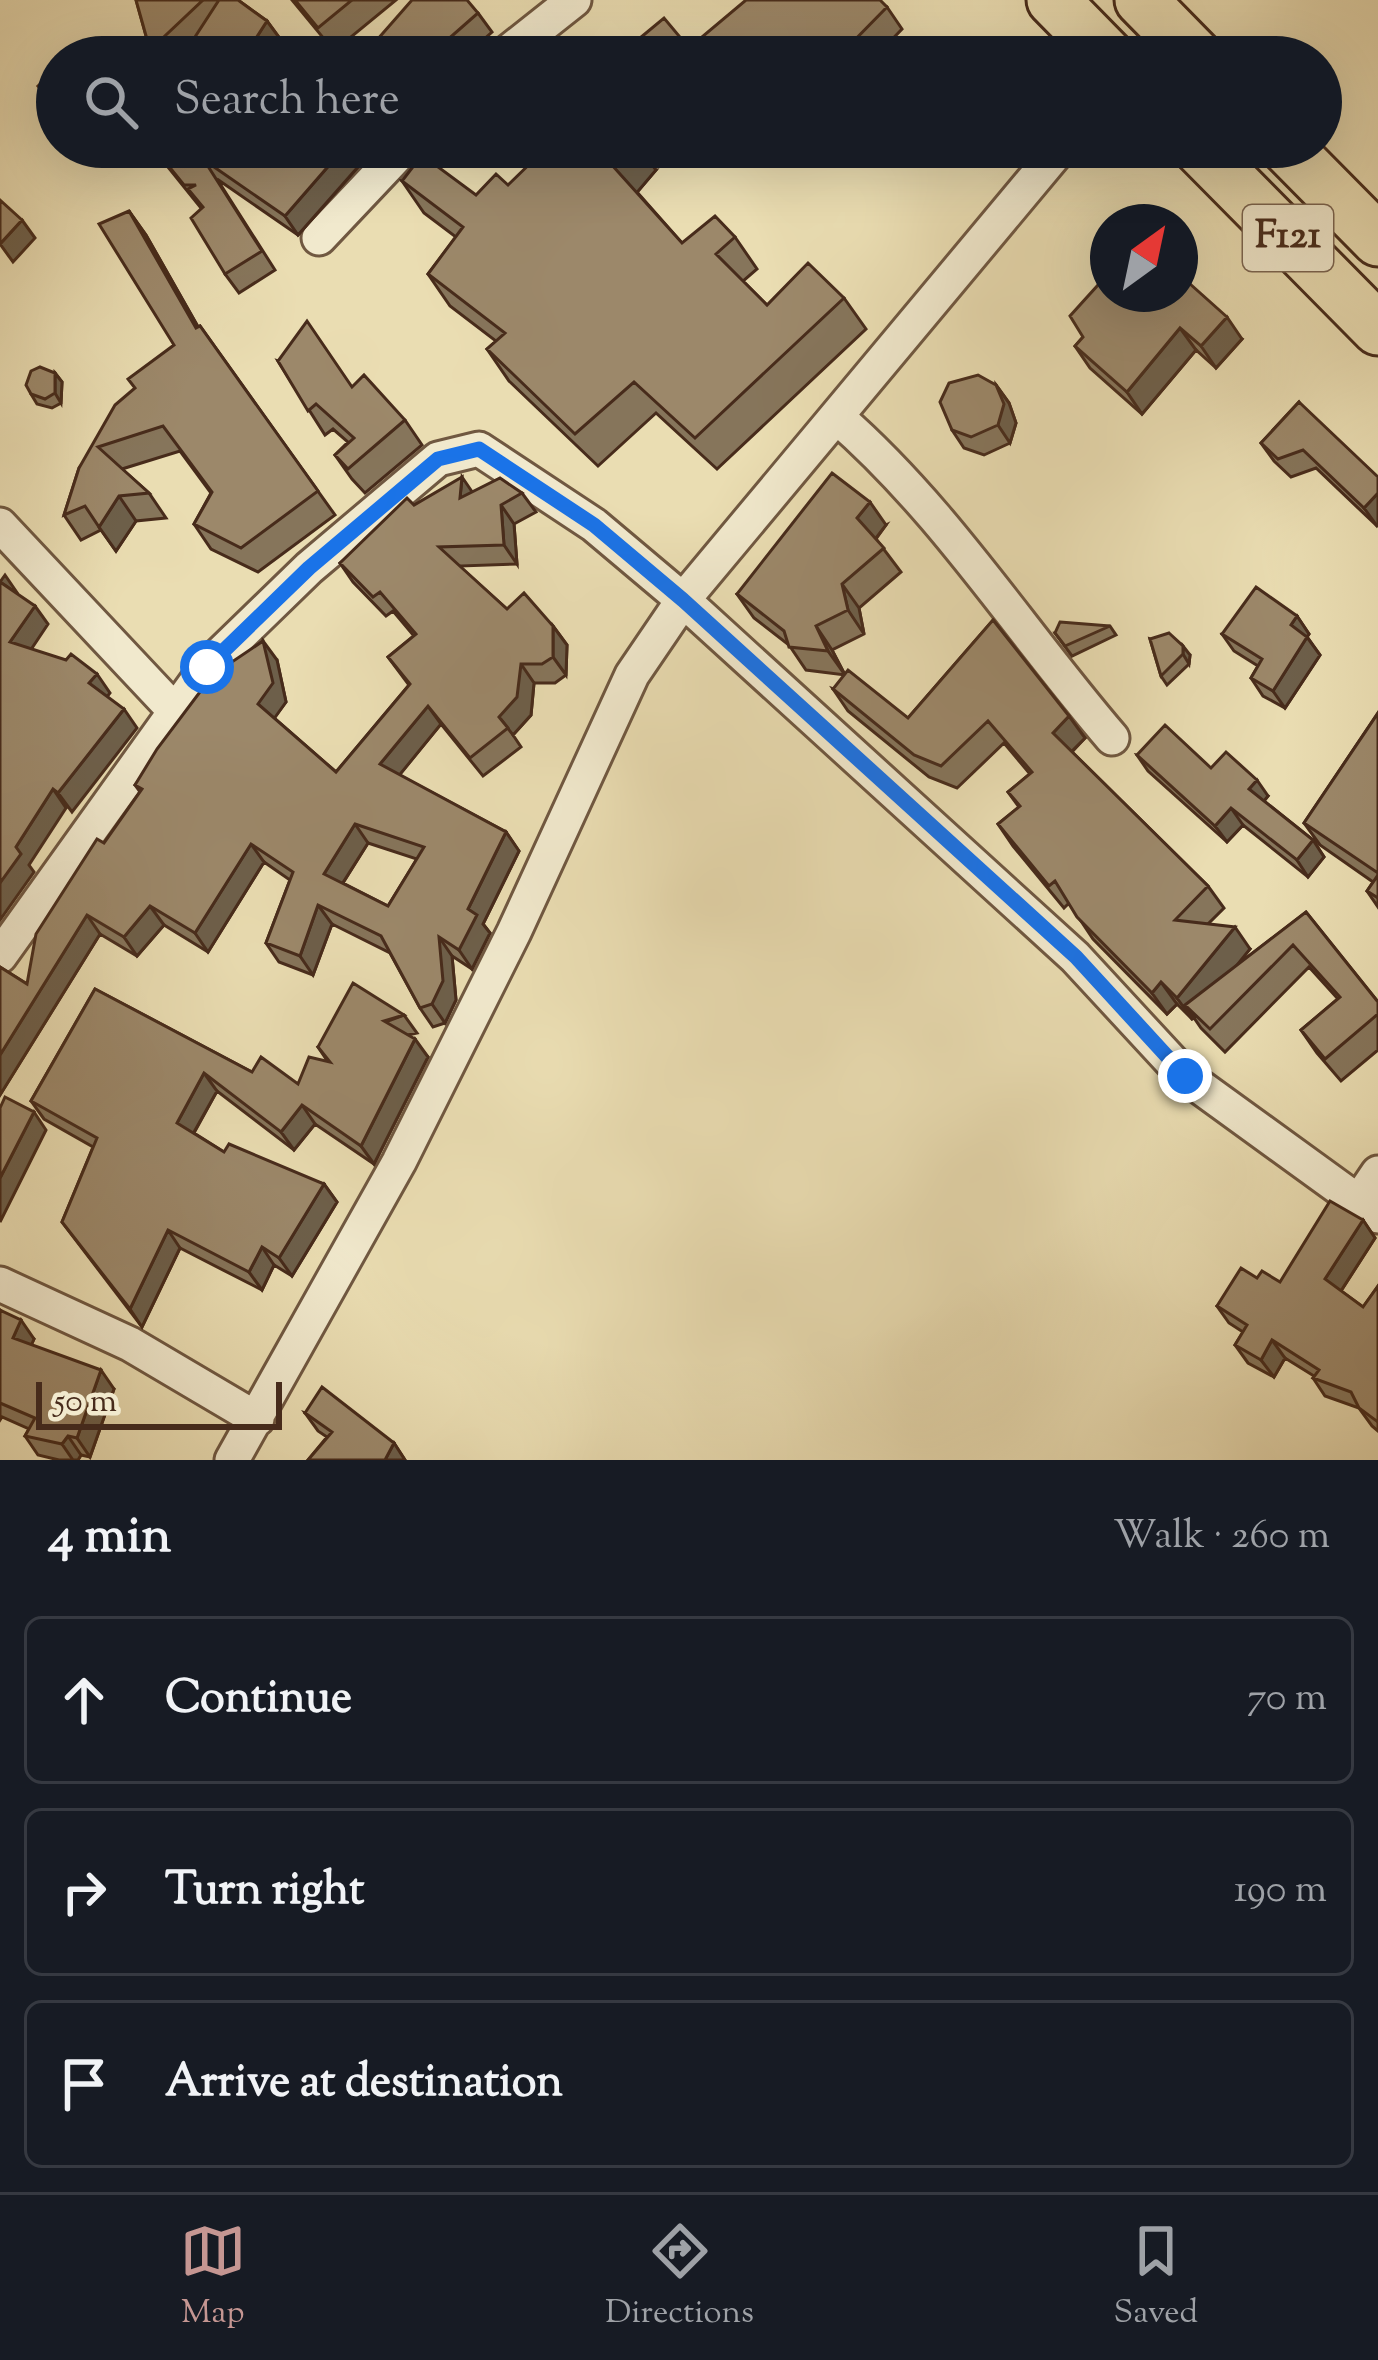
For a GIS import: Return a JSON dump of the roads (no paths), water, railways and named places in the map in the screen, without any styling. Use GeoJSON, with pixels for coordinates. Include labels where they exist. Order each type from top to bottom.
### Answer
{"type":"FeatureCollection","features":[{"type":"Feature","properties":{"kind":"main road"},"geometry":{"type":"LineString","coordinates":[[1053,0],[1088,36]]}},
{"type":"Feature","properties":{"kind":"main road"},"geometry":{"type":"LineString","coordinates":[[1141,0],[1176,36]]}},
{"type":"Feature","properties":{"kind":"main road","name":"F121"},"geometry":{"type":"LineString","coordinates":[[1219,168],[1378,328]]}},
{"type":"Feature","properties":{"kind":"main road","name":"F121"},"geometry":{"type":"LineString","coordinates":[[1307,168],[1378,240]]}},
{"type":"Feature","properties":{"kind":"street"},"geometry":{"type":"LineString","coordinates":[[529,36],[574,0]]}},
{"type":"Feature","properties":{"kind":"street"},"geometry":{"type":"LineString","coordinates":[[319,238],[385,168]]}},
{"type":"Feature","properties":{"kind":"street"},"geometry":{"type":"LineString","coordinates":[[232,1460],[399,1162],[514,932],[632,675],[683,600],[1043,168]]}},
{"type":"Feature","properties":{"kind":"street"},"geometry":{"type":"LineString","coordinates":[[837,417],[910,484],[1013,621],[1112,738]]}},
{"type":"Feature","properties":{"kind":"street"},"geometry":{"type":"LineString","coordinates":[[0,956],[207,667],[309,568],[438,459],[459,450],[479,449],[594,525],[683,600],[1076,957],[1185,1076],[1368,1210],[1378,1172]]}},
{"type":"Feature","properties":{"kind":"street"},"geometry":{"type":"LineString","coordinates":[[0,525],[173,709]]}},
{"type":"Feature","properties":{"kind":"street"},"geometry":{"type":"LineString","coordinates":[[0,1284],[130,1344],[257,1419]]}}]}
